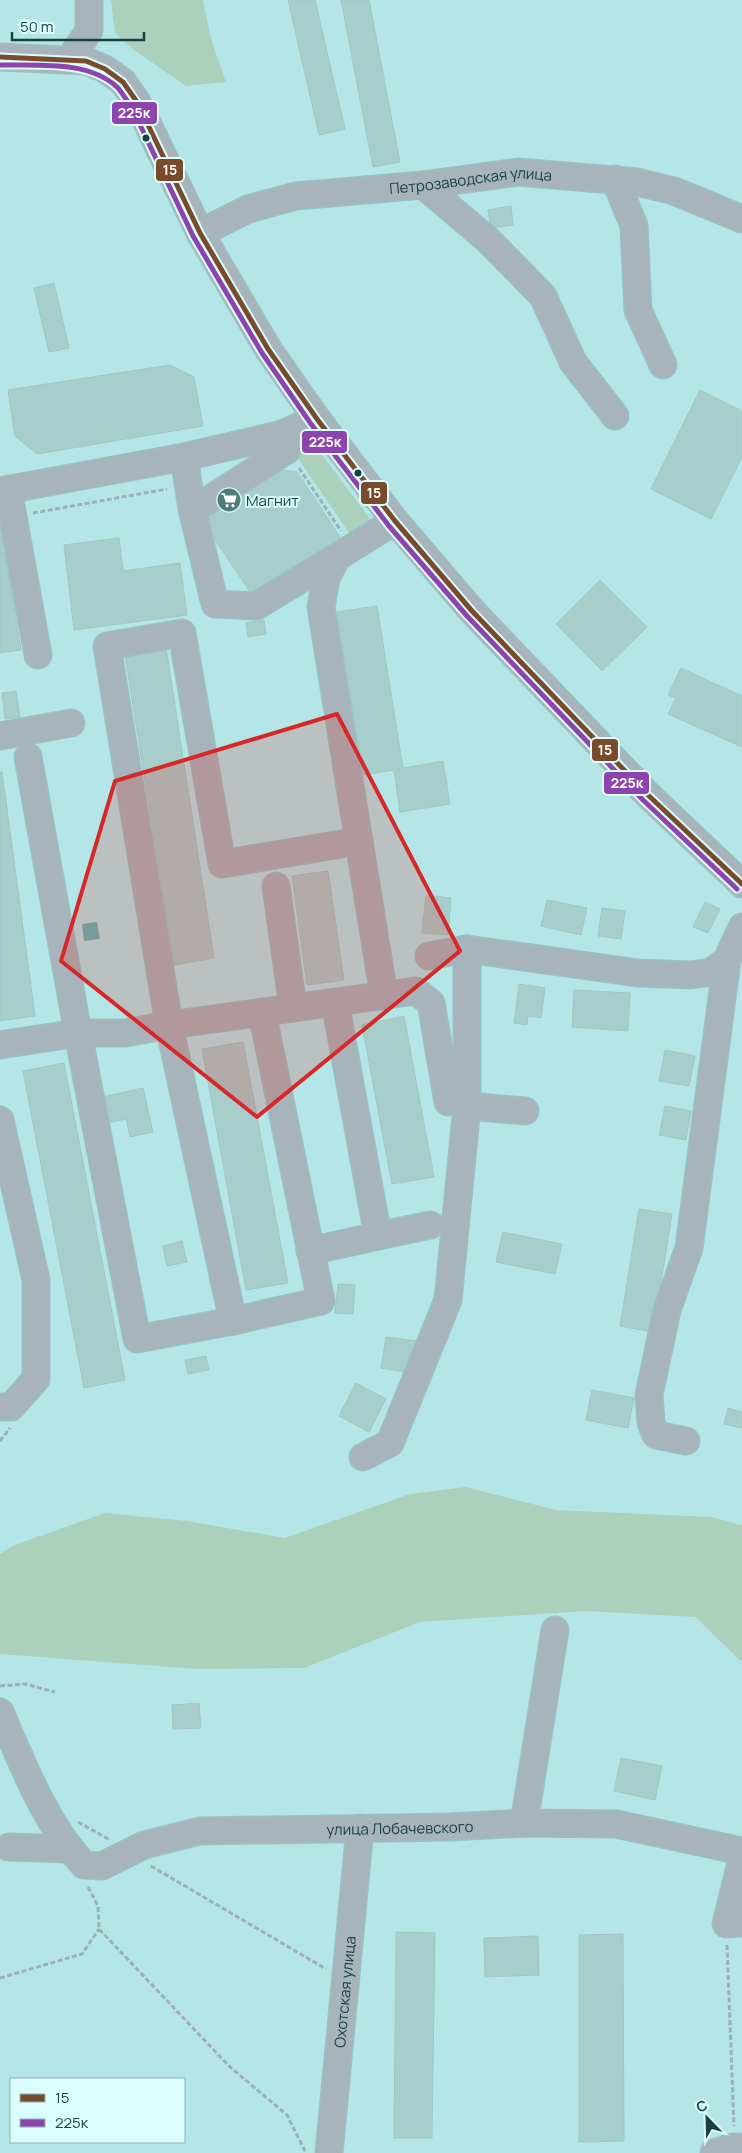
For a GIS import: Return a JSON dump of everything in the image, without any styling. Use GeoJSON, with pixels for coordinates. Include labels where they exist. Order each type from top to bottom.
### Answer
{"type":"FeatureCollection","features":[{"type":"Feature","properties":{"kind":"street"},"geometry":{"type":"LineString","coordinates":[[69,60],[90,31],[89,0]]}},
{"type":"Feature","properties":{"kind":"street"},"geometry":{"type":"LineString","coordinates":[[0,57],[86,61],[105,69],[123,82],[137,102],[200,233],[268,349],[317,419],[395,521],[472,611],[648,796],[742,884]]}},
{"type":"Feature","properties":{"kind":"street","name":"Петрозаводская улица"},"geometry":{"type":"LineString","coordinates":[[200,233],[248,209],[296,196],[423,184],[518,172],[638,182],[674,191],[742,219]]}},
{"type":"Feature","properties":{"kind":"street"},"geometry":{"type":"LineString","coordinates":[[614,179],[634,226],[638,310],[663,365]]}},
{"type":"Feature","properties":{"kind":"street"},"geometry":{"type":"LineString","coordinates":[[423,184],[489,241],[543,296],[573,362],[614,416]]}},
{"type":"Feature","properties":{"kind":"street"},"geometry":{"type":"LineString","coordinates":[[196,494],[283,443],[317,419]]}},
{"type":"Feature","properties":{"kind":"street"},"geometry":{"type":"LineString","coordinates":[[38,654],[14,517],[4,490],[184,457],[283,443]]}},
{"type":"Feature","properties":{"kind":"street"},"geometry":{"type":"LineString","coordinates":[[184,457],[196,494],[215,604],[256,606],[395,521]]}},
{"type":"Feature","properties":{"kind":"street"},"geometry":{"type":"LineString","coordinates":[[345,552],[326,578],[321,607],[384,996]]}},
{"type":"Feature","properties":{"kind":"street"},"geometry":{"type":"LineString","coordinates":[[233,1321],[169,1025],[107,646],[182,633],[222,864],[359,841]]}},
{"type":"Feature","properties":{"kind":"street"},"geometry":{"type":"LineString","coordinates":[[0,736],[71,722]]}},
{"type":"Feature","properties":{"kind":"street"},"geometry":{"type":"LineString","coordinates":[[28,757],[78,1033],[137,1339],[233,1321],[321,1301],[262,1012]]}},
{"type":"Feature","properties":{"kind":"street"},"geometry":{"type":"LineString","coordinates":[[276,886],[293,1008]]}},
{"type":"Feature","properties":{"kind":"street"},"geometry":{"type":"LineString","coordinates":[[686,1441],[656,1435],[651,1423],[649,1395],[667,1310],[689,1248],[727,960],[742,927]]}},
{"type":"Feature","properties":{"kind":"street"},"geometry":{"type":"LineString","coordinates":[[429,956],[467,949],[638,973],[691,975],[711,972],[727,960]]}},
{"type":"Feature","properties":{"kind":"street"},"geometry":{"type":"LineString","coordinates":[[363,1457],[390,1443],[448,1300],[457,1104],[467,949]]}},
{"type":"Feature","properties":{"kind":"street"},"geometry":{"type":"LineString","coordinates":[[0,1045],[78,1033],[125,1033],[169,1025],[416,991],[430,1003],[457,1104]]}},
{"type":"Feature","properties":{"kind":"street"},"geometry":{"type":"LineString","coordinates":[[335,1002],[378,1236]]}},
{"type":"Feature","properties":{"kind":"street"},"geometry":{"type":"LineString","coordinates":[[457,1104],[525,1111]]}},
{"type":"Feature","properties":{"kind":"street"},"geometry":{"type":"LineString","coordinates":[[0,1120],[36,1280],[36,1379],[11,1407],[0,1407]]}},
{"type":"Feature","properties":{"kind":"street"},"geometry":{"type":"LineString","coordinates":[[310,1251],[430,1225]]}},
{"type":"Feature","properties":{"kind":"street"},"geometry":{"type":"LineString","coordinates":[[524,1823],[555,1630]]}},
{"type":"Feature","properties":{"kind":"street","name":"улица Лобачевского"},"geometry":{"type":"LineString","coordinates":[[0,1712],[32,1785],[69,1849],[84,1865],[102,1866],[128,1851],[144,1845],[200,1831],[524,1823],[616,1824],[742,1851]]}},
{"type":"Feature","properties":{"kind":"street","name":"Охотская улица"},"geometry":{"type":"LineString","coordinates":[[329,2153],[347,1982],[360,1828]]}},
{"type":"Feature","properties":{"kind":"street"},"geometry":{"type":"LineString","coordinates":[[9,1847],[69,1849]]}},
{"type":"Feature","properties":{"kind":"street"},"geometry":{"type":"LineString","coordinates":[[734,1923],[742,1859]]}},
{"type":"Feature","properties":{"kind":"path"},"geometry":{"type":"LineString","coordinates":[[283,443],[345,552]]}},
{"type":"Feature","properties":{"kind":"path"},"geometry":{"type":"LineString","coordinates":[[14,517],[196,494]]}},
{"type":"Feature","properties":{"kind":"path"},"geometry":{"type":"LineString","coordinates":[[0,1686],[25,1684],[55,1692]]}},
{"type":"Feature","properties":{"kind":"path"},"geometry":{"type":"LineString","coordinates":[[44,1806],[89,1826],[347,1982]]}},
{"type":"Feature","properties":{"kind":"path"},"geometry":{"type":"LineString","coordinates":[[0,1978],[82,1954],[99,1929],[98,1906],[86,1881]]}},
{"type":"Feature","properties":{"kind":"path"},"geometry":{"type":"LineString","coordinates":[[730,2149],[734,1923]]}},
{"type":"Feature","properties":{"kind":"path"},"geometry":{"type":"LineString","coordinates":[[99,1929],[229,2066],[287,2116],[306,2153]]}},
{"type":"Feature","properties":{"kind":"highlighted area"},"geometry":{"type":"Polygon","coordinates":[[[337,714],[460,951],[257,1117],[61,961],[115,781],[337,714]]]}},
{"type":"Feature","properties":{"kind":"green space"},"geometry":{"type":"Polygon","coordinates":[[[111,0],[203,0],[211,39],[226,82],[186,86],[134,50],[115,33],[111,0]]]}},
{"type":"Feature","properties":{"kind":"green space"},"geometry":{"type":"Polygon","coordinates":[[[313,443],[371,520],[352,537],[295,454],[313,443]]]}},
{"type":"Feature","properties":{"kind":"green space"},"geometry":{"type":"Polygon","coordinates":[[[466,1487],[556,1510],[711,1517],[742,1525],[742,1662],[695,1617],[585,1611],[420,1622],[304,1668],[197,1669],[0,1654],[0,1554],[12,1546],[105,1513],[187,1521],[285,1538],[410,1494],[466,1487]]]}},
{"type":"Feature","properties":{"kind":"water"},"geometry":{"type":"Polygon","coordinates":[[[97,922],[100,939],[84,941],[82,924],[97,922]]]}},
{"type":"Feature","properties":{"kind":"building"},"geometry":{"type":"Polygon","coordinates":[[[288,0],[315,0],[345,129],[319,135],[288,0]]]}},
{"type":"Feature","properties":{"kind":"building"},"geometry":{"type":"Polygon","coordinates":[[[341,0],[369,0],[400,162],[373,167],[341,0]]]}},
{"type":"Feature","properties":{"kind":"building"},"geometry":{"type":"Polygon","coordinates":[[[511,206],[513,225],[491,228],[488,210],[511,206]]]}},
{"type":"Feature","properties":{"kind":"building"},"geometry":{"type":"Polygon","coordinates":[[[54,283],[69,348],[49,352],[34,288],[54,283]]]}},
{"type":"Feature","properties":{"kind":"building"},"geometry":{"type":"Polygon","coordinates":[[[170,365],[194,377],[203,426],[37,454],[15,436],[8,390],[170,365]]]}},
{"type":"Feature","properties":{"kind":"building"},"geometry":{"type":"Polygon","coordinates":[[[700,390],[742,411],[742,457],[711,519],[651,489],[700,390]]]}},
{"type":"Feature","properties":{"kind":"building"},"geometry":{"type":"Polygon","coordinates":[[[276,469],[297,472],[344,543],[256,601],[201,519],[276,469]]]}},
{"type":"Feature","properties":{"kind":"building"},"geometry":{"type":"Polygon","coordinates":[[[0,524],[21,650],[0,653],[0,524]]]}},
{"type":"Feature","properties":{"kind":"building"},"geometry":{"type":"Polygon","coordinates":[[[119,538],[123,571],[180,563],[187,615],[74,630],[64,545],[119,538]]]}},
{"type":"Feature","properties":{"kind":"building"},"geometry":{"type":"Polygon","coordinates":[[[600,580],[647,627],[602,671],[556,624],[600,580]]]}},
{"type":"Feature","properties":{"kind":"building"},"geometry":{"type":"Polygon","coordinates":[[[377,606],[403,768],[443,761],[450,804],[400,812],[394,770],[363,775],[337,612],[377,606]]]}},
{"type":"Feature","properties":{"kind":"building"},"geometry":{"type":"Polygon","coordinates":[[[264,620],[266,634],[248,637],[246,623],[264,620]]]}},
{"type":"Feature","properties":{"kind":"building"},"geometry":{"type":"Polygon","coordinates":[[[165,641],[214,958],[174,965],[124,648],[165,641]]]}},
{"type":"Feature","properties":{"kind":"building"},"geometry":{"type":"Polygon","coordinates":[[[681,668],[742,696],[742,747],[668,714],[676,698],[668,695],[681,668]]]}},
{"type":"Feature","properties":{"kind":"building"},"geometry":{"type":"Polygon","coordinates":[[[16,691],[20,717],[5,719],[2,693],[16,691]]]}},
{"type":"Feature","properties":{"kind":"building"},"geometry":{"type":"Polygon","coordinates":[[[0,772],[2,772],[35,1016],[0,1021],[0,772]]]}},
{"type":"Feature","properties":{"kind":"building"},"geometry":{"type":"Polygon","coordinates":[[[328,871],[344,980],[307,985],[292,876],[328,871]]]}},
{"type":"Feature","properties":{"kind":"building"},"geometry":{"type":"Polygon","coordinates":[[[426,895],[451,898],[448,935],[422,933],[426,895]]]}},
{"type":"Feature","properties":{"kind":"building"},"geometry":{"type":"Polygon","coordinates":[[[547,900],[587,908],[581,935],[541,926],[547,900]]]}},
{"type":"Feature","properties":{"kind":"building"},"geometry":{"type":"Polygon","coordinates":[[[705,902],[720,909],[708,933],[693,927],[705,902]]]}},
{"type":"Feature","properties":{"kind":"building"},"geometry":{"type":"Polygon","coordinates":[[[602,908],[625,911],[621,939],[598,936],[602,908]]]}},
{"type":"Feature","properties":{"kind":"building"},"geometry":{"type":"Polygon","coordinates":[[[519,984],[545,988],[541,1018],[528,1016],[527,1025],[514,1023],[519,984]]]}},
{"type":"Feature","properties":{"kind":"building"},"geometry":{"type":"Polygon","coordinates":[[[574,990],[630,993],[628,1031],[572,1027],[574,990]]]}},
{"type":"Feature","properties":{"kind":"building"},"geometry":{"type":"Polygon","coordinates":[[[404,1016],[434,1177],[392,1184],[362,1025],[404,1016]]]}},
{"type":"Feature","properties":{"kind":"building"},"geometry":{"type":"Polygon","coordinates":[[[243,1042],[288,1283],[246,1290],[202,1049],[243,1042]]]}},
{"type":"Feature","properties":{"kind":"building"},"geometry":{"type":"Polygon","coordinates":[[[665,1050],[695,1056],[689,1086],[659,1081],[665,1050]]]}},
{"type":"Feature","properties":{"kind":"building"},"geometry":{"type":"Polygon","coordinates":[[[64,1063],[125,1380],[84,1388],[23,1071],[64,1063]]]}},
{"type":"Feature","properties":{"kind":"building"},"geometry":{"type":"Polygon","coordinates":[[[143,1088],[153,1132],[130,1137],[126,1119],[108,1123],[102,1097],[143,1088]]]}},
{"type":"Feature","properties":{"kind":"building"},"geometry":{"type":"Polygon","coordinates":[[[665,1106],[691,1111],[686,1140],[659,1135],[665,1106]]]}},
{"type":"Feature","properties":{"kind":"building"},"geometry":{"type":"Polygon","coordinates":[[[639,1209],[672,1214],[653,1332],[620,1326],[639,1209]]]}},
{"type":"Feature","properties":{"kind":"building"},"geometry":{"type":"Polygon","coordinates":[[[503,1232],[562,1244],[555,1274],[496,1262],[503,1232]]]}},
{"type":"Feature","properties":{"kind":"building"},"geometry":{"type":"Polygon","coordinates":[[[182,1241],[187,1262],[167,1266],[163,1246],[182,1241]]]}},
{"type":"Feature","properties":{"kind":"building"},"geometry":{"type":"Polygon","coordinates":[[[338,1284],[355,1285],[353,1314],[335,1313],[338,1284]]]}},
{"type":"Feature","properties":{"kind":"building"},"geometry":{"type":"Polygon","coordinates":[[[386,1337],[417,1341],[413,1373],[381,1368],[386,1337]]]}},
{"type":"Feature","properties":{"kind":"building"},"geometry":{"type":"Polygon","coordinates":[[[206,1356],[209,1370],[188,1374],[185,1360],[206,1356]]]}},
{"type":"Feature","properties":{"kind":"building"},"geometry":{"type":"Polygon","coordinates":[[[356,1383],[386,1399],[369,1432],[339,1416],[356,1383]]]}},
{"type":"Feature","properties":{"kind":"building"},"geometry":{"type":"Polygon","coordinates":[[[592,1390],[634,1398],[628,1428],[586,1420],[592,1390]]]}},
{"type":"Feature","properties":{"kind":"building"},"geometry":{"type":"Polygon","coordinates":[[[728,1408],[742,1412],[742,1428],[724,1424],[728,1408]]]}},
{"type":"Feature","properties":{"kind":"building"},"geometry":{"type":"Polygon","coordinates":[[[199,1703],[201,1728],[173,1729],[172,1705],[199,1703]]]}},
{"type":"Feature","properties":{"kind":"building"},"geometry":{"type":"Polygon","coordinates":[[[621,1758],[662,1766],[655,1800],[614,1791],[621,1758]]]}},
{"type":"Feature","properties":{"kind":"building"},"geometry":{"type":"Polygon","coordinates":[[[396,1932],[435,1933],[432,2138],[394,2138],[396,1932]]]}},
{"type":"Feature","properties":{"kind":"building"},"geometry":{"type":"Polygon","coordinates":[[[623,1934],[624,2141],[579,2142],[579,1935],[623,1934]]]}},
{"type":"Feature","properties":{"kind":"building"},"geometry":{"type":"Polygon","coordinates":[[[538,1936],[539,1975],[485,1977],[484,1938],[538,1936]]]}},
{"type":"Feature","properties":{"kind":"transit line","name":"15"},"geometry":{"type":"LineString","coordinates":[[0,57],[86,61],[105,69],[123,82],[137,102],[200,233],[268,349],[317,419],[395,521],[472,611],[648,795],[742,884]]}},
{"type":"Feature","properties":{"kind":"transit line","name":"225к"},"geometry":{"type":"LineString","coordinates":[[0,65],[46,65],[77,68],[105,78],[119,89],[131,106],[193,236],[262,353],[311,424],[389,526],[467,616],[643,800],[737,889]]}},
{"type":"Feature","properties":{"kind":"place","name":"Магнит"},"geometry":{"type":"Point","coordinates":[229,500]}}]}
